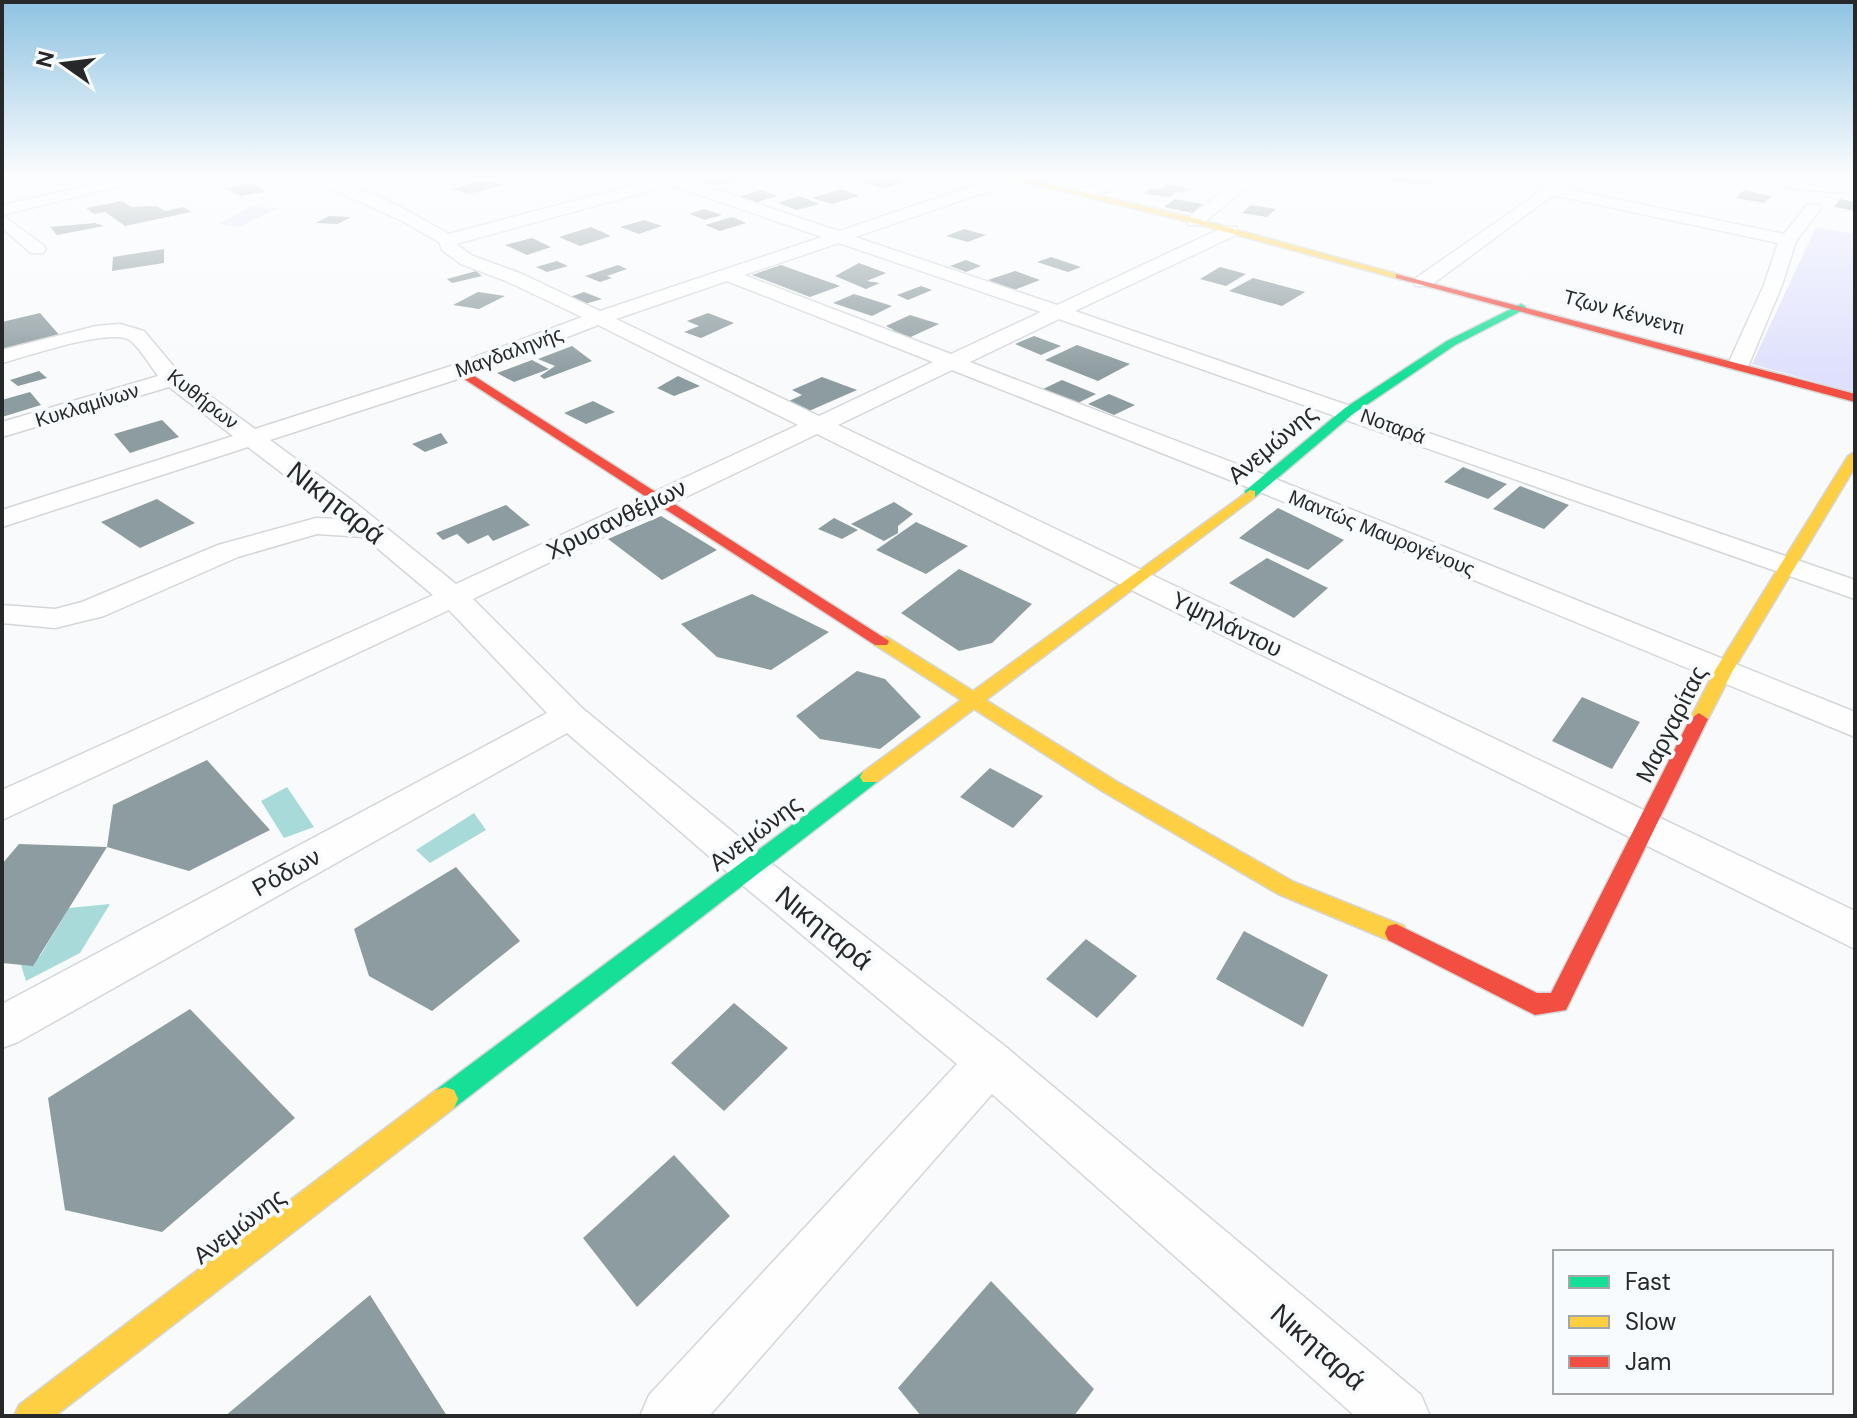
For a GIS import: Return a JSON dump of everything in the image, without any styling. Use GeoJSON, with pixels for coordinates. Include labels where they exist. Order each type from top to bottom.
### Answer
{"type":"FeatureCollection","features":[{"type":"Feature","properties":{"kind":"street"},"geometry":{"type":"LineString","coordinates":[[30,243],[37,249]]}},
{"type":"Feature","properties":{"kind":"street","name":"Υψηλάντου"},"geometry":{"type":"LineString","coordinates":[[448,243],[467,260],[513,277],[599,318],[1855,931]]}},
{"type":"Feature","properties":{"kind":"street","name":"Μαγδαληνής"},"geometry":{"type":"LineString","coordinates":[[2,519],[459,371],[599,318],[823,243]]}},
{"type":"Feature","properties":{"kind":"street","name":"Νοταρά"},"geometry":{"type":"LineString","coordinates":[[854,243],[1349,411],[1855,590]]}},
{"type":"Feature","properties":{"kind":"street","name":"Χρυσανθέμων"},"geometry":{"type":"LineString","coordinates":[[2,806],[455,598],[657,498],[820,426],[947,362],[1058,314],[1205,243]]}},
{"type":"Feature","properties":{"kind":"street","name":"Τζων Κέννεντι"},"geometry":{"type":"LineString","coordinates":[[1276,243],[1739,364],[1855,398]]}},
{"type":"Feature","properties":{"kind":"street"},"geometry":{"type":"LineString","coordinates":[[1423,282],[1475,243]]}},
{"type":"Feature","properties":{"kind":"street"},"geometry":{"type":"LineString","coordinates":[[1739,364],[1773,285],[1787,243]]}},
{"type":"Feature","properties":{"kind":"street","name":"Μαντώς Μαυρογένους"},"geometry":{"type":"LineString","coordinates":[[728,275],[1264,484],[1855,725]]}},
{"type":"Feature","properties":{"kind":"street","name":"Ανεμώνης"},"geometry":{"type":"LineString","coordinates":[[30,1416],[748,867],[1264,484],[1349,411],[1451,343],[1521,307]]}},
{"type":"Feature","properties":{"kind":"street","name":"Κυθήρων"},"geometry":{"type":"LineString","coordinates":[[2,357],[96,332],[120,330],[137,335],[172,379],[252,437]]}},
{"type":"Feature","properties":{"kind":"street"},"geometry":{"type":"LineString","coordinates":[[459,371],[974,698]]}},
{"type":"Feature","properties":{"kind":"street","name":"Κυκλαμίνων"},"geometry":{"type":"LineString","coordinates":[[2,430],[172,379]]}},
{"type":"Feature","properties":{"kind":"street","name":"Νικηταρά"},"geometry":{"type":"LineString","coordinates":[[252,437],[455,598],[570,716],[748,867],[990,1062],[1400,1416]]}},
{"type":"Feature","properties":{"kind":"street","name":"Μαργαρίτας"},"geometry":{"type":"LineString","coordinates":[[974,698],[1109,786],[1286,888],[1405,936],[1535,1004],[1558,1003],[1723,672],[1787,567],[1847,484],[1855,456]]}},
{"type":"Feature","properties":{"kind":"street"},"geometry":{"type":"LineString","coordinates":[[2,614],[55,619],[93,609],[228,551],[316,526],[370,529]]}},
{"type":"Feature","properties":{"kind":"street","name":"Ρόδων"},"geometry":{"type":"LineString","coordinates":[[2,1027],[570,716]]}},
{"type":"Feature","properties":{"kind":"street"},"geometry":{"type":"LineString","coordinates":[[670,1416],[990,1062]]}},
{"type":"Feature","properties":{"kind":"shaded area"},"geometry":{"type":"Polygon","coordinates":[[[1808,243],[1855,243],[1855,393],[1752,364],[1808,243]]]}},
{"type":"Feature","properties":{"kind":"shaded area"},"geometry":{"type":"Polygon","coordinates":[[[287,787],[314,827],[284,838],[261,801],[287,787]]]}},
{"type":"Feature","properties":{"kind":"shaded area"},"geometry":{"type":"Polygon","coordinates":[[[474,813],[486,830],[430,863],[416,850],[474,813]]]}},
{"type":"Feature","properties":{"kind":"shaded area"},"geometry":{"type":"Polygon","coordinates":[[[110,904],[80,953],[26,981],[21,965],[40,956],[69,908],[110,904]]]}},
{"type":"Feature","properties":{"kind":"building"},"geometry":{"type":"Polygon","coordinates":[[[543,243],[551,247],[527,255],[505,245],[543,243]]]}},
{"type":"Feature","properties":{"kind":"building"},"geometry":{"type":"Polygon","coordinates":[[[164,249],[164,263],[112,271],[113,257],[164,249]]]}},
{"type":"Feature","properties":{"kind":"building"},"geometry":{"type":"Polygon","coordinates":[[[1051,257],[1081,267],[1068,272],[1037,262],[1051,257]]]}},
{"type":"Feature","properties":{"kind":"building"},"geometry":{"type":"Polygon","coordinates":[[[966,260],[981,266],[966,272],[950,266],[966,260]]]}},
{"type":"Feature","properties":{"kind":"building"},"geometry":{"type":"Polygon","coordinates":[[[557,261],[568,266],[547,272],[536,267],[557,261]]]}},
{"type":"Feature","properties":{"kind":"building"},"geometry":{"type":"Polygon","coordinates":[[[859,263],[886,273],[867,281],[880,283],[866,289],[835,276],[859,263]]]}},
{"type":"Feature","properties":{"kind":"building"},"geometry":{"type":"Polygon","coordinates":[[[618,265],[627,269],[600,282],[585,276],[618,265]]]}},
{"type":"Feature","properties":{"kind":"building"},"geometry":{"type":"Polygon","coordinates":[[[781,265],[840,286],[810,297],[752,275],[781,265]]]}},
{"type":"Feature","properties":{"kind":"building"},"geometry":{"type":"Polygon","coordinates":[[[1220,267],[1246,274],[1226,286],[1200,279],[1220,267]]]}},
{"type":"Feature","properties":{"kind":"building"},"geometry":{"type":"Polygon","coordinates":[[[476,271],[482,276],[452,283],[447,279],[476,271]]]}},
{"type":"Feature","properties":{"kind":"building"},"geometry":{"type":"Polygon","coordinates":[[[1015,271],[1040,280],[1014,290],[988,280],[1015,271]]]}},
{"type":"Feature","properties":{"kind":"building"},"geometry":{"type":"Polygon","coordinates":[[[1253,278],[1305,292],[1282,306],[1229,291],[1253,278]]]}},
{"type":"Feature","properties":{"kind":"building"},"geometry":{"type":"Polygon","coordinates":[[[921,286],[932,290],[908,300],[897,295],[921,286]]]}},
{"type":"Feature","properties":{"kind":"building"},"geometry":{"type":"Polygon","coordinates":[[[478,292],[505,296],[479,309],[453,305],[478,292]]]}},
{"type":"Feature","properties":{"kind":"building"},"geometry":{"type":"Polygon","coordinates":[[[584,292],[602,299],[585,304],[570,297],[584,292]]]}},
{"type":"Feature","properties":{"kind":"building"},"geometry":{"type":"Polygon","coordinates":[[[854,294],[892,306],[872,316],[833,303],[854,294]]]}},
{"type":"Feature","properties":{"kind":"building"},"geometry":{"type":"Polygon","coordinates":[[[40,313],[61,337],[2,352],[2,322],[40,313]]]}},
{"type":"Feature","properties":{"kind":"building"},"geometry":{"type":"Polygon","coordinates":[[[708,313],[734,323],[701,338],[684,332],[699,326],[687,321],[708,313]]]}},
{"type":"Feature","properties":{"kind":"building"},"geometry":{"type":"Polygon","coordinates":[[[910,315],[939,324],[902,341],[883,334],[894,330],[886,326],[910,315]]]}},
{"type":"Feature","properties":{"kind":"building"},"geometry":{"type":"Polygon","coordinates":[[[1034,336],[1061,346],[1041,355],[1015,344],[1034,336]]]}},
{"type":"Feature","properties":{"kind":"building"},"geometry":{"type":"Polygon","coordinates":[[[1077,345],[1130,364],[1098,381],[1045,360],[1077,345]]]}},
{"type":"Feature","properties":{"kind":"building"},"geometry":{"type":"Polygon","coordinates":[[[572,346],[592,361],[544,379],[540,376],[555,366],[538,359],[572,346]]]}},
{"type":"Feature","properties":{"kind":"building"},"geometry":{"type":"Polygon","coordinates":[[[532,360],[549,369],[514,382],[497,373],[532,360]]]}},
{"type":"Feature","properties":{"kind":"building"},"geometry":{"type":"Polygon","coordinates":[[[39,371],[47,378],[18,386],[10,380],[39,371]]]}},
{"type":"Feature","properties":{"kind":"building"},"geometry":{"type":"Polygon","coordinates":[[[678,376],[700,386],[674,396],[657,388],[678,376]]]}},
{"type":"Feature","properties":{"kind":"building"},"geometry":{"type":"Polygon","coordinates":[[[822,377],[857,390],[809,411],[789,401],[802,395],[792,390],[822,377]]]}},
{"type":"Feature","properties":{"kind":"building"},"geometry":{"type":"Polygon","coordinates":[[[1062,380],[1096,394],[1074,405],[1041,390],[1062,380]]]}},
{"type":"Feature","properties":{"kind":"building"},"geometry":{"type":"Polygon","coordinates":[[[30,392],[41,405],[2,417],[2,400],[30,392]]]}},
{"type":"Feature","properties":{"kind":"building"},"geometry":{"type":"Polygon","coordinates":[[[1109,394],[1135,405],[1114,415],[1088,404],[1109,394]]]}},
{"type":"Feature","properties":{"kind":"building"},"geometry":{"type":"Polygon","coordinates":[[[593,401],[615,412],[586,424],[564,413],[593,401]]]}},
{"type":"Feature","properties":{"kind":"building"},"geometry":{"type":"Polygon","coordinates":[[[162,420],[179,437],[130,453],[114,434],[162,420]]]}},
{"type":"Feature","properties":{"kind":"building"},"geometry":{"type":"Polygon","coordinates":[[[441,433],[448,443],[425,452],[412,444],[441,433]]]}},
{"type":"Feature","properties":{"kind":"building"},"geometry":{"type":"Polygon","coordinates":[[[1463,467],[1507,484],[1488,499],[1444,482],[1463,467]]]}},
{"type":"Feature","properties":{"kind":"building"},"geometry":{"type":"Polygon","coordinates":[[[1520,486],[1569,505],[1544,529],[1493,509],[1520,486]]]}},
{"type":"Feature","properties":{"kind":"building"},"geometry":{"type":"Polygon","coordinates":[[[157,499],[195,523],[140,548],[101,522],[157,499]]]}},
{"type":"Feature","properties":{"kind":"building"},"geometry":{"type":"Polygon","coordinates":[[[894,502],[913,514],[898,526],[898,533],[884,541],[851,524],[894,502]]]}},
{"type":"Feature","properties":{"kind":"building"},"geometry":{"type":"Polygon","coordinates":[[[506,505],[530,525],[493,541],[488,535],[468,544],[457,534],[443,540],[436,533],[506,505]]]}},
{"type":"Feature","properties":{"kind":"building"},"geometry":{"type":"Polygon","coordinates":[[[1278,508],[1344,540],[1308,570],[1239,538],[1278,508]]]}},
{"type":"Feature","properties":{"kind":"building"},"geometry":{"type":"Polygon","coordinates":[[[661,516],[717,550],[662,580],[608,539],[661,516]]]}},
{"type":"Feature","properties":{"kind":"building"},"geometry":{"type":"Polygon","coordinates":[[[834,518],[858,530],[842,539],[818,529],[834,518]]]}},
{"type":"Feature","properties":{"kind":"building"},"geometry":{"type":"Polygon","coordinates":[[[916,522],[968,546],[926,574],[876,550],[916,522]]]}},
{"type":"Feature","properties":{"kind":"building"},"geometry":{"type":"Polygon","coordinates":[[[1267,558],[1328,588],[1294,618],[1229,583],[1267,558]]]}},
{"type":"Feature","properties":{"kind":"building"},"geometry":{"type":"Polygon","coordinates":[[[959,569],[1032,604],[992,643],[959,651],[901,613],[959,569]]]}},
{"type":"Feature","properties":{"kind":"building"},"geometry":{"type":"Polygon","coordinates":[[[752,594],[829,632],[771,670],[717,657],[681,624],[752,594]]]}},
{"type":"Feature","properties":{"kind":"building"},"geometry":{"type":"Polygon","coordinates":[[[857,671],[885,679],[921,717],[880,749],[820,739],[796,716],[857,671]]]}},
{"type":"Feature","properties":{"kind":"building"},"geometry":{"type":"Polygon","coordinates":[[[1582,697],[1640,722],[1612,769],[1552,741],[1582,697]]]}},
{"type":"Feature","properties":{"kind":"building"},"geometry":{"type":"Polygon","coordinates":[[[207,760],[270,830],[189,871],[107,847],[113,805],[207,760]]]}},
{"type":"Feature","properties":{"kind":"building"},"geometry":{"type":"Polygon","coordinates":[[[990,768],[1043,796],[1013,828],[960,797],[990,768]]]}},
{"type":"Feature","properties":{"kind":"building"},"geometry":{"type":"Polygon","coordinates":[[[19,844],[107,847],[33,966],[2,963],[2,864],[19,844]]]}},
{"type":"Feature","properties":{"kind":"building"},"geometry":{"type":"Polygon","coordinates":[[[456,867],[520,941],[432,1011],[369,976],[354,929],[456,867]]]}},
{"type":"Feature","properties":{"kind":"building"},"geometry":{"type":"Polygon","coordinates":[[[1244,931],[1328,975],[1303,1027],[1216,979],[1244,931]]]}},
{"type":"Feature","properties":{"kind":"building"},"geometry":{"type":"Polygon","coordinates":[[[1086,939],[1137,976],[1097,1018],[1046,979],[1086,939]]]}},
{"type":"Feature","properties":{"kind":"building"},"geometry":{"type":"Polygon","coordinates":[[[734,1003],[788,1048],[724,1111],[671,1063],[734,1003]]]}},
{"type":"Feature","properties":{"kind":"building"},"geometry":{"type":"Polygon","coordinates":[[[190,1009],[295,1118],[162,1232],[65,1210],[48,1098],[190,1009]]]}},
{"type":"Feature","properties":{"kind":"building"},"geometry":{"type":"Polygon","coordinates":[[[674,1155],[730,1216],[637,1307],[583,1238],[674,1155]]]}},
{"type":"Feature","properties":{"kind":"building"},"geometry":{"type":"Polygon","coordinates":[[[991,1281],[1094,1389],[1074,1416],[921,1416],[898,1388],[991,1281]]]}},
{"type":"Feature","properties":{"kind":"building"},"geometry":{"type":"Polygon","coordinates":[[[370,1295],[447,1416],[225,1416],[370,1295]]]}},
{"type":"Feature","properties":{"kind":"traffic: fast"},"geometry":{"type":"LineString","coordinates":[[1250,494],[1349,411],[1451,343],[1521,307]]}},
{"type":"Feature","properties":{"kind":"traffic: fast"},"geometry":{"type":"LineString","coordinates":[[445,1099],[870,777]]}},
{"type":"Feature","properties":{"kind":"traffic: slow"},"geometry":{"type":"LineString","coordinates":[[1277,243],[1399,276]]}},
{"type":"Feature","properties":{"kind":"traffic: slow"},"geometry":{"type":"LineString","coordinates":[[1699,719],[1723,672],[1855,456]]}},
{"type":"Feature","properties":{"kind":"traffic: slow"},"geometry":{"type":"LineString","coordinates":[[870,777],[1250,494]]}},
{"type":"Feature","properties":{"kind":"traffic: slow"},"geometry":{"type":"LineString","coordinates":[[881,641],[1109,786],[1286,888],[1396,933]]}},
{"type":"Feature","properties":{"kind":"traffic: slow"},"geometry":{"type":"LineString","coordinates":[[30,1416],[445,1099]]}},
{"type":"Feature","properties":{"kind":"traffic: jam"},"geometry":{"type":"LineString","coordinates":[[1399,276],[1855,398]]}},
{"type":"Feature","properties":{"kind":"traffic: jam"},"geometry":{"type":"LineString","coordinates":[[459,371],[881,641]]}},
{"type":"Feature","properties":{"kind":"traffic: jam"},"geometry":{"type":"LineString","coordinates":[[1396,933],[1535,1004],[1558,1003],[1699,719]]}}]}
